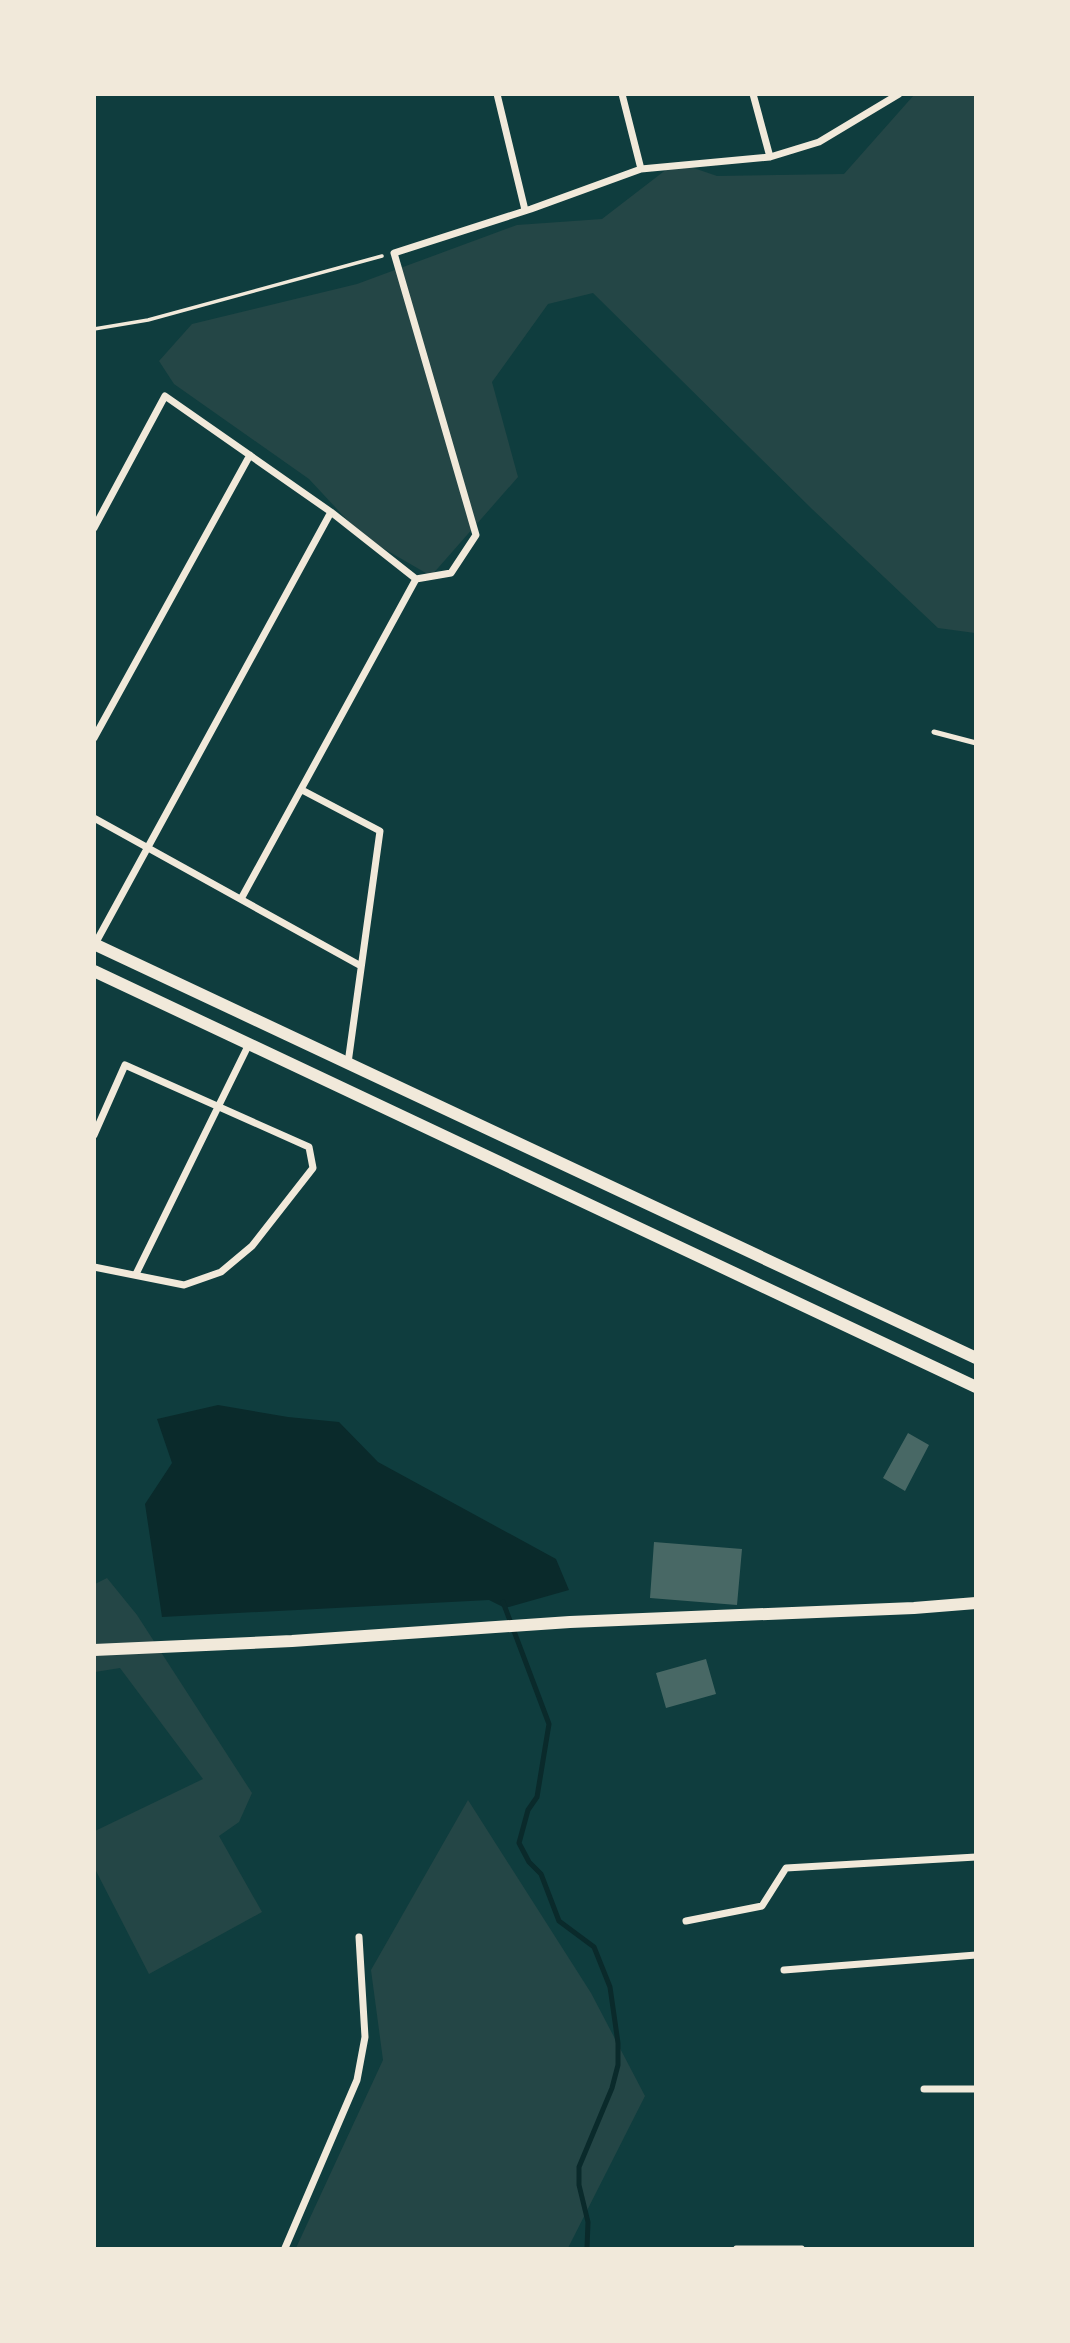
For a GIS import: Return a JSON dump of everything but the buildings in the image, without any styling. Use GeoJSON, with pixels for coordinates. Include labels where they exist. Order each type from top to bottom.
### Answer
{"type":"FeatureCollection","features":[{"type":"Feature","properties":{"kind":"street"},"geometry":{"type":"LineString","coordinates":[[497,94],[525,211]]}},
{"type":"Feature","properties":{"kind":"street"},"geometry":{"type":"LineString","coordinates":[[622,94],[641,169]]}},
{"type":"Feature","properties":{"kind":"street"},"geometry":{"type":"LineString","coordinates":[[753,94],[769,157]]}},
{"type":"Feature","properties":{"kind":"street"},"geometry":{"type":"LineString","coordinates":[[94,528],[164,396],[331,512],[416,579],[451,573],[476,535],[394,253],[525,211],[641,169],[769,157],[819,142],[900,94]]}},
{"type":"Feature","properties":{"kind":"street"},"geometry":{"type":"LineString","coordinates":[[94,738],[250,455]]}},
{"type":"Feature","properties":{"kind":"street"},"geometry":{"type":"LineString","coordinates":[[331,512],[95,944],[975,1358]]}},
{"type":"Feature","properties":{"kind":"street"},"geometry":{"type":"LineString","coordinates":[[242,899],[416,579]]}},
{"type":"Feature","properties":{"kind":"street"},"geometry":{"type":"LineString","coordinates":[[302,790],[380,831],[348,1063]]}},
{"type":"Feature","properties":{"kind":"street"},"geometry":{"type":"LineString","coordinates":[[94,818],[361,966]]}},
{"type":"Feature","properties":{"kind":"street"},"geometry":{"type":"LineString","coordinates":[[94,971],[975,1387]]}},
{"type":"Feature","properties":{"kind":"street"},"geometry":{"type":"LineString","coordinates":[[136,1274],[249,1044]]}},
{"type":"Feature","properties":{"kind":"street"},"geometry":{"type":"LineString","coordinates":[[94,1135],[125,1065],[309,1147],[313,1168],[252,1246],[220,1272],[184,1285],[94,1267]]}},
{"type":"Feature","properties":{"kind":"street"},"geometry":{"type":"LineString","coordinates":[[94,1650],[292,1641],[570,1622],[914,1608],[975,1603]]}},
{"type":"Feature","properties":{"kind":"street"},"geometry":{"type":"LineString","coordinates":[[686,1921],[762,1906],[786,1868],[975,1857]]}},
{"type":"Feature","properties":{"kind":"street"},"geometry":{"type":"LineString","coordinates":[[285,2249],[357,2080],[365,2036],[359,1937]]}},
{"type":"Feature","properties":{"kind":"street"},"geometry":{"type":"LineString","coordinates":[[784,1970],[975,1955]]}},
{"type":"Feature","properties":{"kind":"street"},"geometry":{"type":"LineString","coordinates":[[924,2090],[975,2089]]}},
{"type":"Feature","properties":{"kind":"lane"},"geometry":{"type":"LineString","coordinates":[[934,732],[975,743]]}},
{"type":"Feature","properties":{"kind":"lane"},"geometry":{"type":"LineString","coordinates":[[736,2248],[802,2249]]}},
{"type":"Feature","properties":{"kind":"path"},"geometry":{"type":"LineString","coordinates":[[94,329],[148,320],[394,253]]}},
{"type":"Feature","properties":{"kind":"shaded area"},"geometry":{"type":"Polygon","coordinates":[[[914,95],[975,95],[975,633],[938,628],[812,509],[593,293],[548,304],[492,382],[518,477],[431,576],[362,536],[309,479],[174,384],[159,361],[192,324],[357,284],[517,225],[602,219],[676,162],[717,176],[844,174],[914,95]]]}},
{"type":"Feature","properties":{"kind":"shaded area"},"geometry":{"type":"Polygon","coordinates":[[[218,1405],[288,1417],[339,1422],[378,1462],[556,1559],[569,1590],[505,1608],[489,1600],[162,1617],[145,1504],[172,1463],[157,1419],[218,1405]]]}},
{"type":"Feature","properties":{"kind":"shaded area"},"geometry":{"type":"Polygon","coordinates":[[[107,1578],[137,1615],[252,1793],[239,1822],[219,1836],[262,1912],[149,1974],[95,1869],[95,1831],[203,1779],[120,1668],[95,1672],[95,1584],[107,1578]]]}},
{"type":"Feature","properties":{"kind":"shaded area"},"geometry":{"type":"Polygon","coordinates":[[[468,1800],[591,1993],[645,2096],[568,2248],[296,2248],[383,2060],[371,1970],[468,1800]]]}},
{"type":"Feature","properties":{"kind":"waterway"},"geometry":{"type":"LineString","coordinates":[[503,1602],[549,1724],[537,1797],[528,1810],[519,1843],[529,1862],[541,1874],[559,1921],[594,1947],[610,1987],[618,2043],[618,2065],[612,2088],[579,2167],[579,2185],[588,2222],[587,2248]]}}]}
